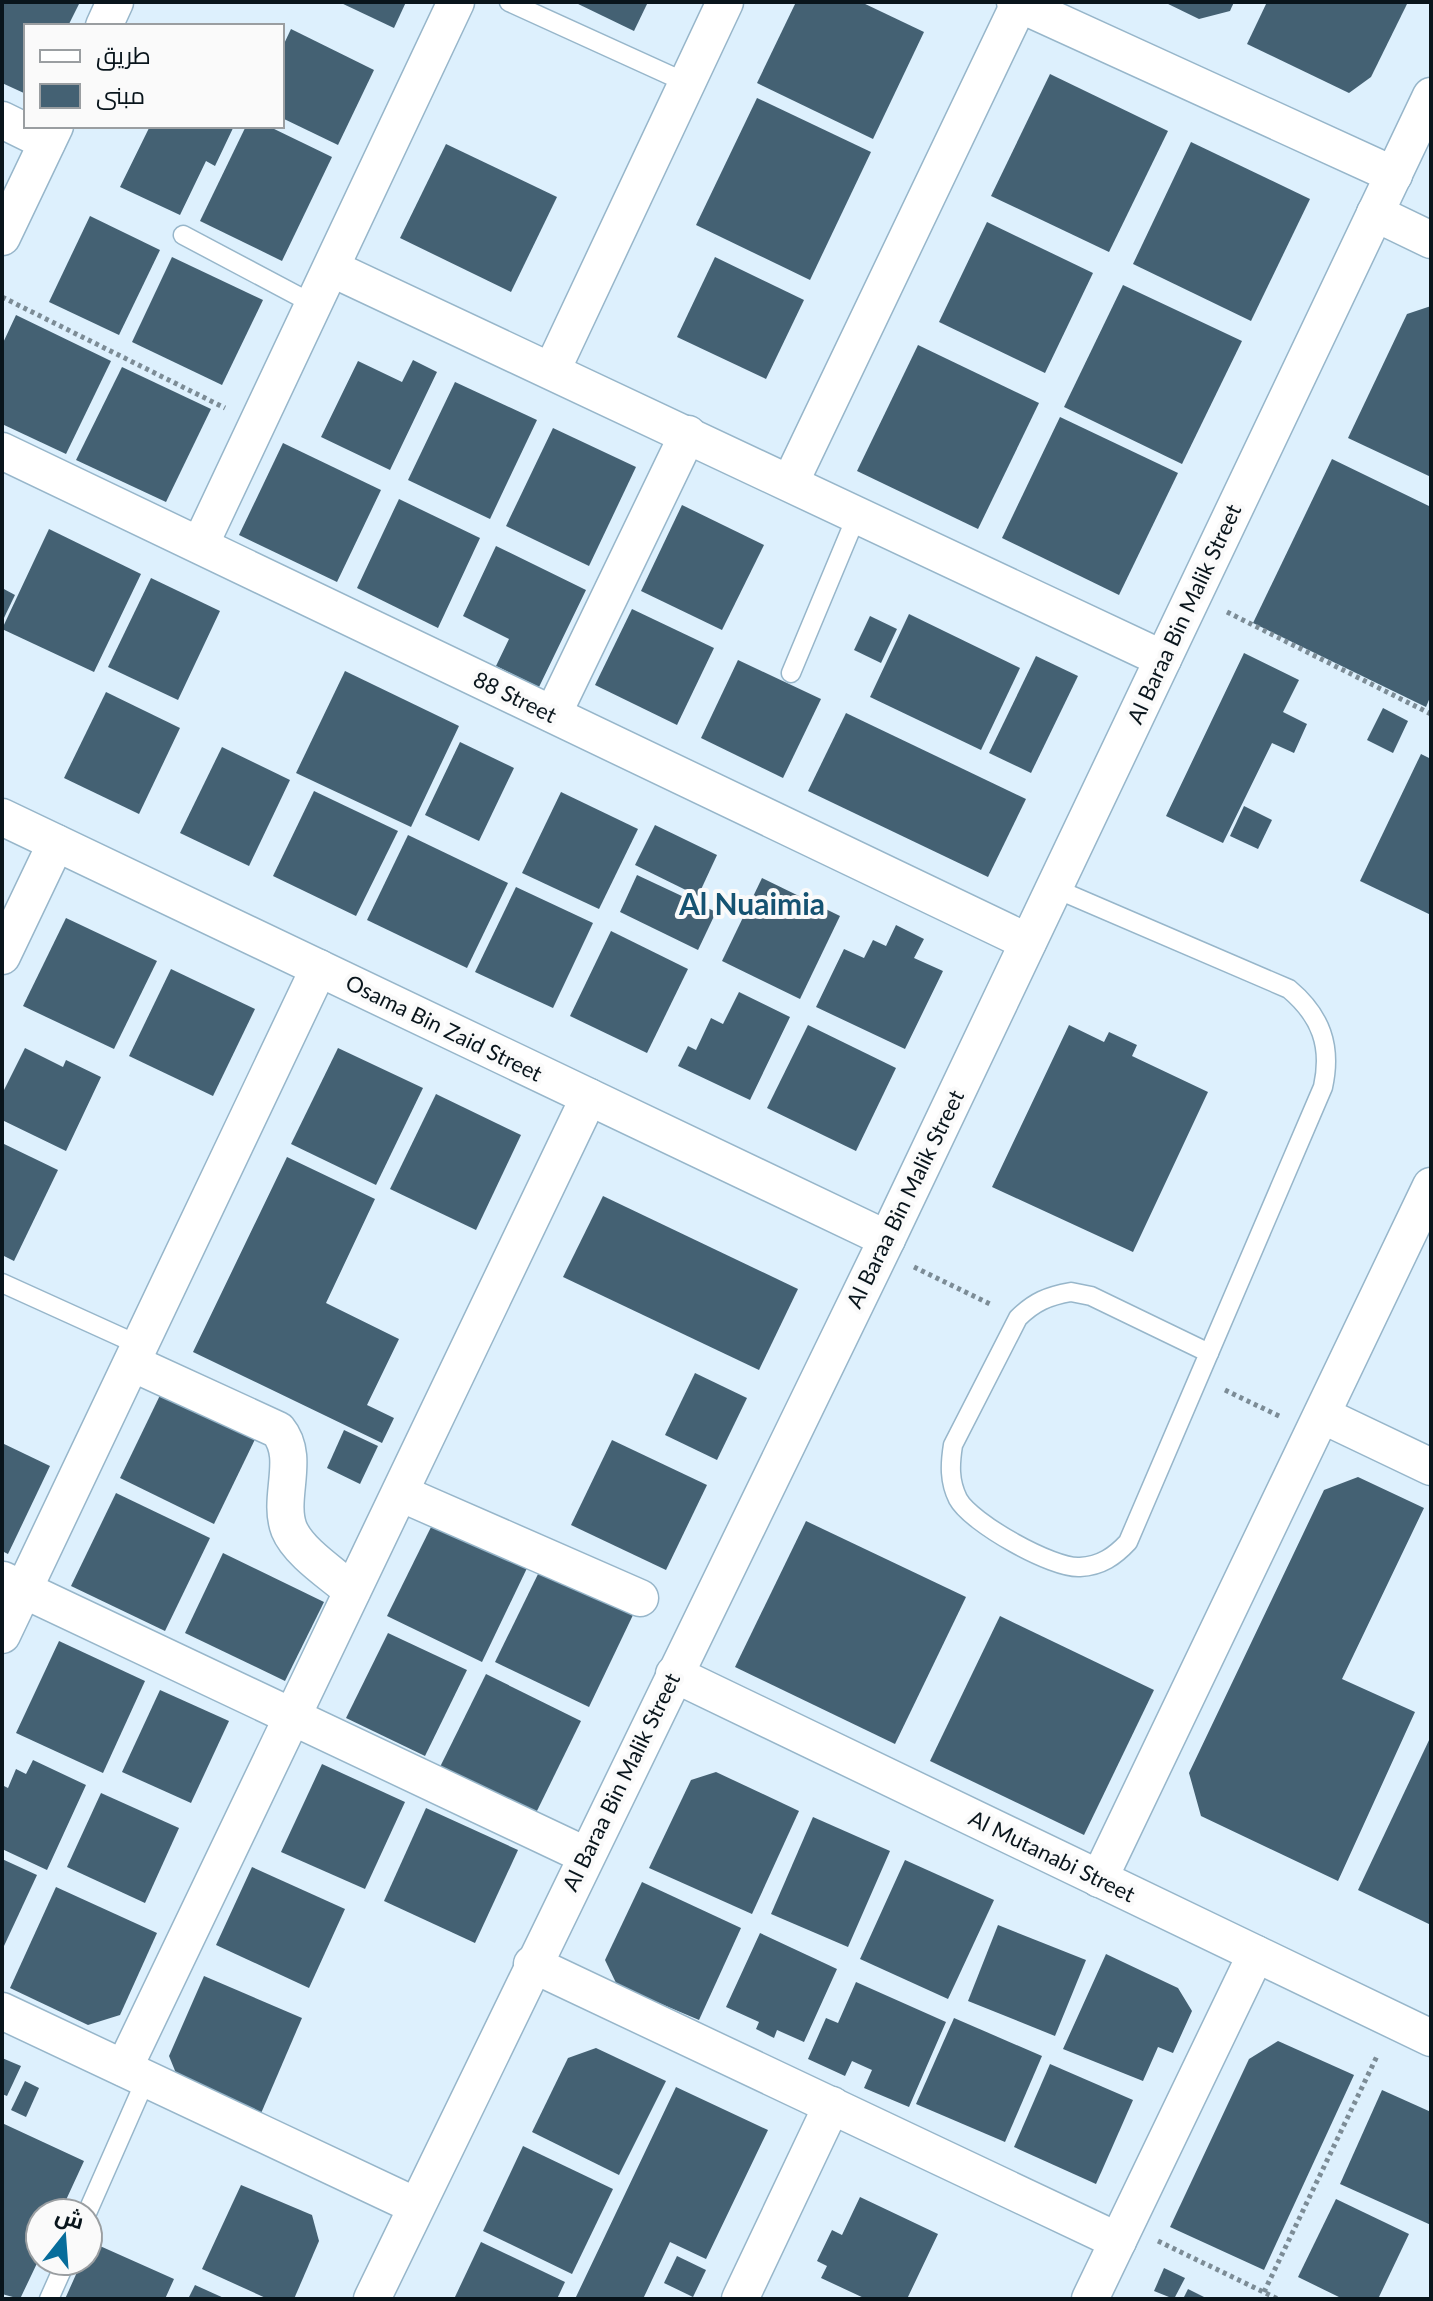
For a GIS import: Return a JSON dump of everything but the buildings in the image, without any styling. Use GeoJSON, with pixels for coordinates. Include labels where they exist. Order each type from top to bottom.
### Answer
{"type":"FeatureCollection","features":[{"type":"Feature","properties":{"kind":"street"},"geometry":{"type":"LineString","coordinates":[[105,24],[115,2]]}},
{"type":"Feature","properties":{"kind":"street"},"geometry":{"type":"LineString","coordinates":[[200,545],[333,269],[456,2]]}},
{"type":"Feature","properties":{"kind":"street"},"geometry":{"type":"LineString","coordinates":[[552,370],[725,2]]}},
{"type":"Feature","properties":{"kind":"street"},"geometry":{"type":"LineString","coordinates":[[790,483],[1032,6],[1394,175]]}},
{"type":"Feature","properties":{"kind":"street","name":"Al Baraa Bin Malik Street"},"geometry":{"type":"LineString","coordinates":[[372,2299],[532,1964],[884,1245],[1431,96]]}},
{"type":"Feature","properties":{"kind":"street"},"geometry":{"type":"LineString","coordinates":[[2,120],[24,126]]}},
{"type":"Feature","properties":{"kind":"street"},"geometry":{"type":"LineString","coordinates":[[2,237],[51,134],[30,128]]}},
{"type":"Feature","properties":{"kind":"street"},"geometry":{"type":"LineString","coordinates":[[1375,213],[1431,240]]}},
{"type":"Feature","properties":{"kind":"street"},"geometry":{"type":"LineString","coordinates":[[333,269],[1163,659]]}},
{"type":"Feature","properties":{"kind":"street"},"geometry":{"type":"LineString","coordinates":[[553,714],[688,434]]}},
{"type":"Feature","properties":{"kind":"street","name":"88 Street"},"geometry":{"type":"LineString","coordinates":[[2,451],[1028,942]]}},
{"type":"Feature","properties":{"kind":"street","name":"Osama Bin Zaid Street"},"geometry":{"type":"LineString","coordinates":[[2,817],[589,1097],[884,1245]]}},
{"type":"Feature","properties":{"kind":"street"},"geometry":{"type":"LineString","coordinates":[[2,956],[56,843]]}},
{"type":"Feature","properties":{"kind":"street"},"geometry":{"type":"LineString","coordinates":[[2,1635],[13,1584],[136,1354],[319,968]]}},
{"type":"Feature","properties":{"kind":"street"},"geometry":{"type":"LineString","coordinates":[[135,2074],[293,1716],[589,1097]]}},
{"type":"Feature","properties":{"kind":"street"},"geometry":{"type":"LineString","coordinates":[[1099,1879],[1431,1186]]}},
{"type":"Feature","properties":{"kind":"street"},"geometry":{"type":"LineString","coordinates":[[136,1354],[278,1430],[289,1448],[286,1516],[289,1527],[301,1546],[352,1591]]}},
{"type":"Feature","properties":{"kind":"street"},"geometry":{"type":"LineString","coordinates":[[1318,1425],[1431,1467]]}},
{"type":"Feature","properties":{"kind":"street"},"geometry":{"type":"LineString","coordinates":[[400,1493],[640,1598]]}},
{"type":"Feature","properties":{"kind":"street"},"geometry":{"type":"LineString","coordinates":[[13,1584],[585,1855]]}},
{"type":"Feature","properties":{"kind":"street","name":"Al Mutanabi Street"},"geometry":{"type":"LineString","coordinates":[[674,1674],[1431,2038]]}},
{"type":"Feature","properties":{"kind":"street"},"geometry":{"type":"LineString","coordinates":[[1090,2299],[1256,1954]]}},
{"type":"Feature","properties":{"kind":"street"},"geometry":{"type":"LineString","coordinates":[[532,1964],[832,2105],[1121,2233]]}},
{"type":"Feature","properties":{"kind":"street"},"geometry":{"type":"LineString","coordinates":[[2,2011],[416,2206]]}},
{"type":"Feature","properties":{"kind":"street"},"geometry":{"type":"LineString","coordinates":[[740,2299],[832,2105]]}},
{"type":"Feature","properties":{"kind":"lane"},"geometry":{"type":"LineString","coordinates":[[509,2],[687,83]]}},
{"type":"Feature","properties":{"kind":"lane"},"geometry":{"type":"LineString","coordinates":[[183,235],[315,305]]}},
{"type":"Feature","properties":{"kind":"lane"},"geometry":{"type":"LineString","coordinates":[[791,673],[857,515]]}},
{"type":"Feature","properties":{"kind":"lane"},"geometry":{"type":"LineString","coordinates":[[1054,888],[1289,989],[1306,1003],[1326,1043],[1328,1066],[1323,1087],[1199,1377],[1128,1542],[1115,1555],[1099,1564],[1080,1568],[1061,1565],[972,1516],[959,1501],[952,1483],[953,1445],[1018,1318],[1032,1304],[1071,1292],[1091,1296],[1209,1353]]}},
{"type":"Feature","properties":{"kind":"lane"},"geometry":{"type":"LineString","coordinates":[[2,1283],[136,1354]]}},
{"type":"Feature","properties":{"kind":"lane"},"geometry":{"type":"LineString","coordinates":[[93,2197],[135,2074]]}},
{"type":"Feature","properties":{"kind":"lane"},"geometry":{"type":"LineString","coordinates":[[49,2299],[59,2277]]}},
{"type":"Feature","properties":{"kind":"path"},"geometry":{"type":"LineString","coordinates":[[2,297],[258,424]]}},
{"type":"Feature","properties":{"kind":"path"},"geometry":{"type":"LineString","coordinates":[[1193,596],[1431,714]]}},
{"type":"Feature","properties":{"kind":"path"},"geometry":{"type":"LineString","coordinates":[[884,1245],[1018,1318]]}},
{"type":"Feature","properties":{"kind":"path"},"geometry":{"type":"LineString","coordinates":[[1199,1377],[1318,1425]]}},
{"type":"Feature","properties":{"kind":"path"},"geometry":{"type":"LineString","coordinates":[[1264,2292],[1394,2021]]}},
{"type":"Feature","properties":{"kind":"path"},"geometry":{"type":"LineString","coordinates":[[1121,2233],[1278,2299]]}},
{"type":"Feature","properties":{"kind":"district","name":"Al Nuaimia"},"geometry":{"type":"Point","coordinates":[752,905]}}]}
